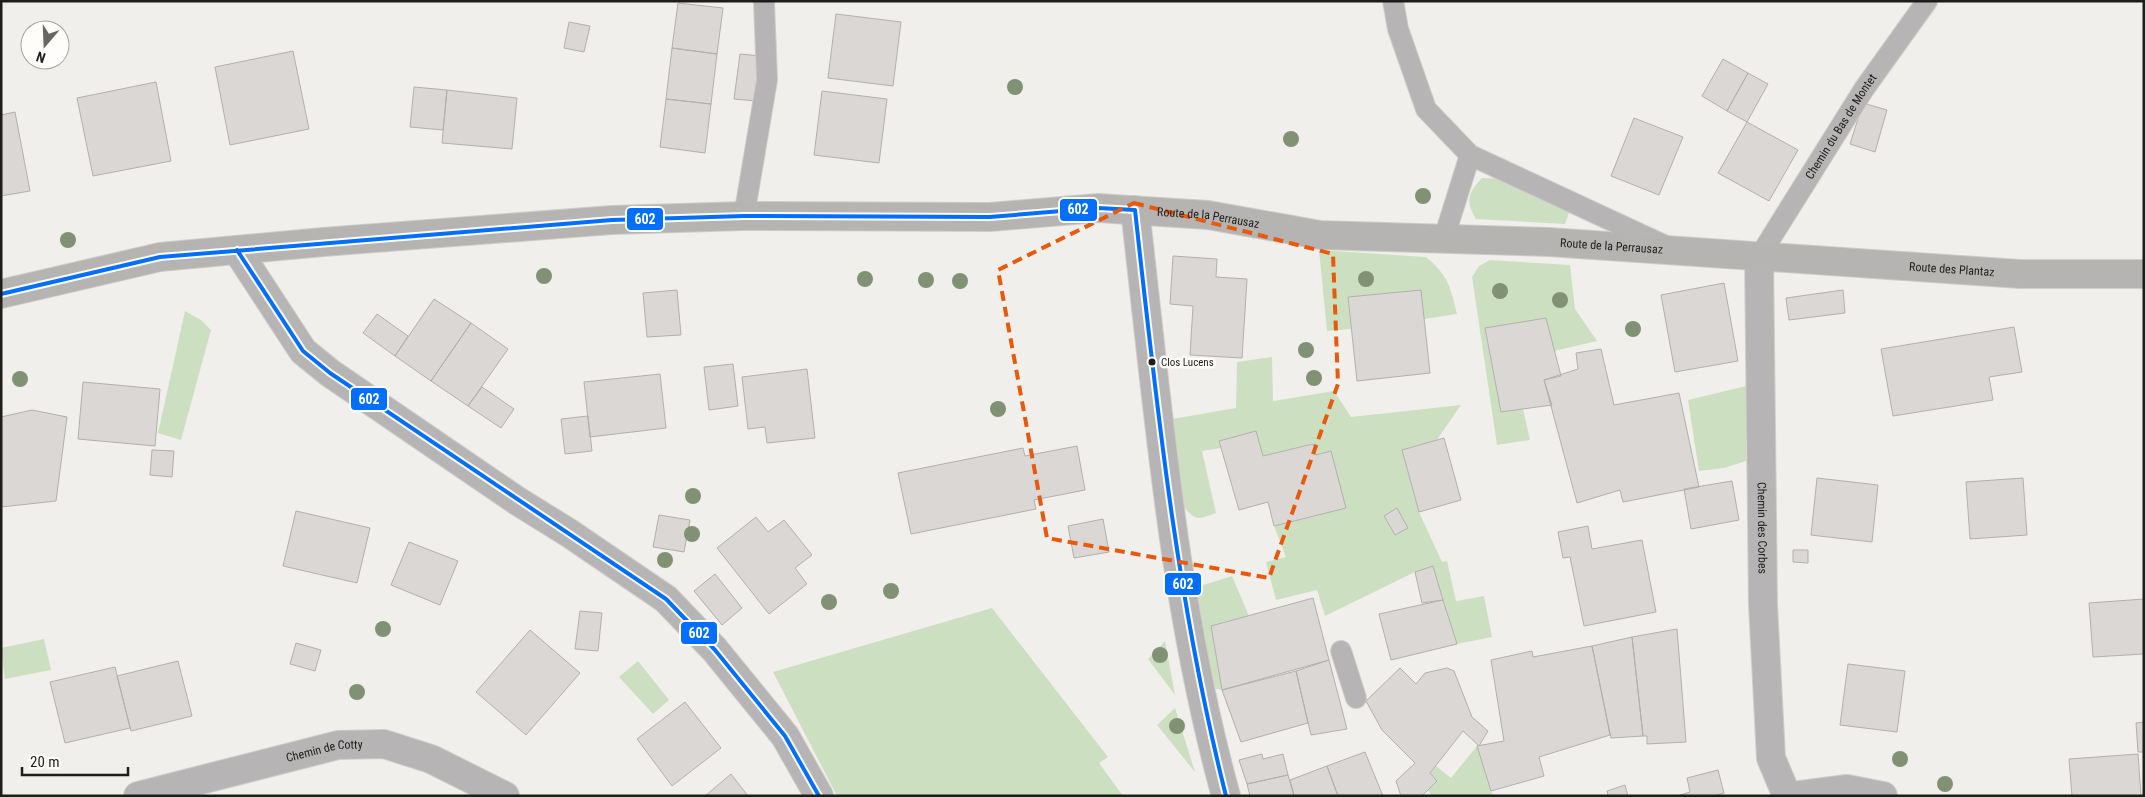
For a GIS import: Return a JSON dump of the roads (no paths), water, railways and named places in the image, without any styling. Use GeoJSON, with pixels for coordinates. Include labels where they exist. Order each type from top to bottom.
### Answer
{"type":"FeatureCollection","features":[{"type":"Feature","properties":{"kind":"street","name":"Route de la Perrausaz"},"geometry":{"type":"LineString","coordinates":[[1,294],[160,257],[612,220],[744,216],[990,216],[1098,208],[1208,215],[1320,235],[1549,242],[1759,257]]}},
{"type":"Feature","properties":{"kind":"street"},"geometry":{"type":"LineString","coordinates":[[1135,210],[1174,544],[1197,680],[1208,732],[1226,796]]}},
{"type":"Feature","properties":{"kind":"street"},"geometry":{"type":"LineString","coordinates":[[237,250],[303,351],[323,368],[516,500],[570,533],[666,599],[715,650],[785,736],[819,796]]}},
{"type":"Feature","properties":{"kind":"street","name":"Route des Plantaz"},"geometry":{"type":"LineString","coordinates":[[1759,257],[2020,274],[2144,274]]}},
{"type":"Feature","properties":{"kind":"street","name":"Chemin des Corbes"},"geometry":{"type":"LineString","coordinates":[[1759,257],[1763,604],[1771,758],[1788,796]]}},
{"type":"Feature","properties":{"kind":"street","name":"Chemin de Cotty"},"geometry":{"type":"LineString","coordinates":[[138,796],[338,745],[384,744],[431,759],[505,796]]}},
{"type":"Feature","properties":{"kind":"street"},"geometry":{"type":"LineString","coordinates":[[1793,796],[1847,789],[1883,796]]}},
{"type":"Feature","properties":{"kind":"lane"},"geometry":{"type":"LineString","coordinates":[[1394,1],[1398,29],[1426,109],[1470,154],[1679,252]]}},
{"type":"Feature","properties":{"kind":"lane","name":"Chemin du Bas de Montet"},"geometry":{"type":"LineString","coordinates":[[1759,257],[1864,89],[1927,1]]}},
{"type":"Feature","properties":{"kind":"lane"},"geometry":{"type":"LineString","coordinates":[[744,216],[766,80],[764,2]]}},
{"type":"Feature","properties":{"kind":"lane"},"geometry":{"type":"LineString","coordinates":[[1444,238],[1470,154]]}},
{"type":"Feature","properties":{"kind":"lane"},"geometry":{"type":"LineString","coordinates":[[1341,651],[1356,698]]}},
{"type":"Feature","properties":{"kind":"place","name":"Clos Lucens"},"geometry":{"type":"Point","coordinates":[1152,362]}}]}
